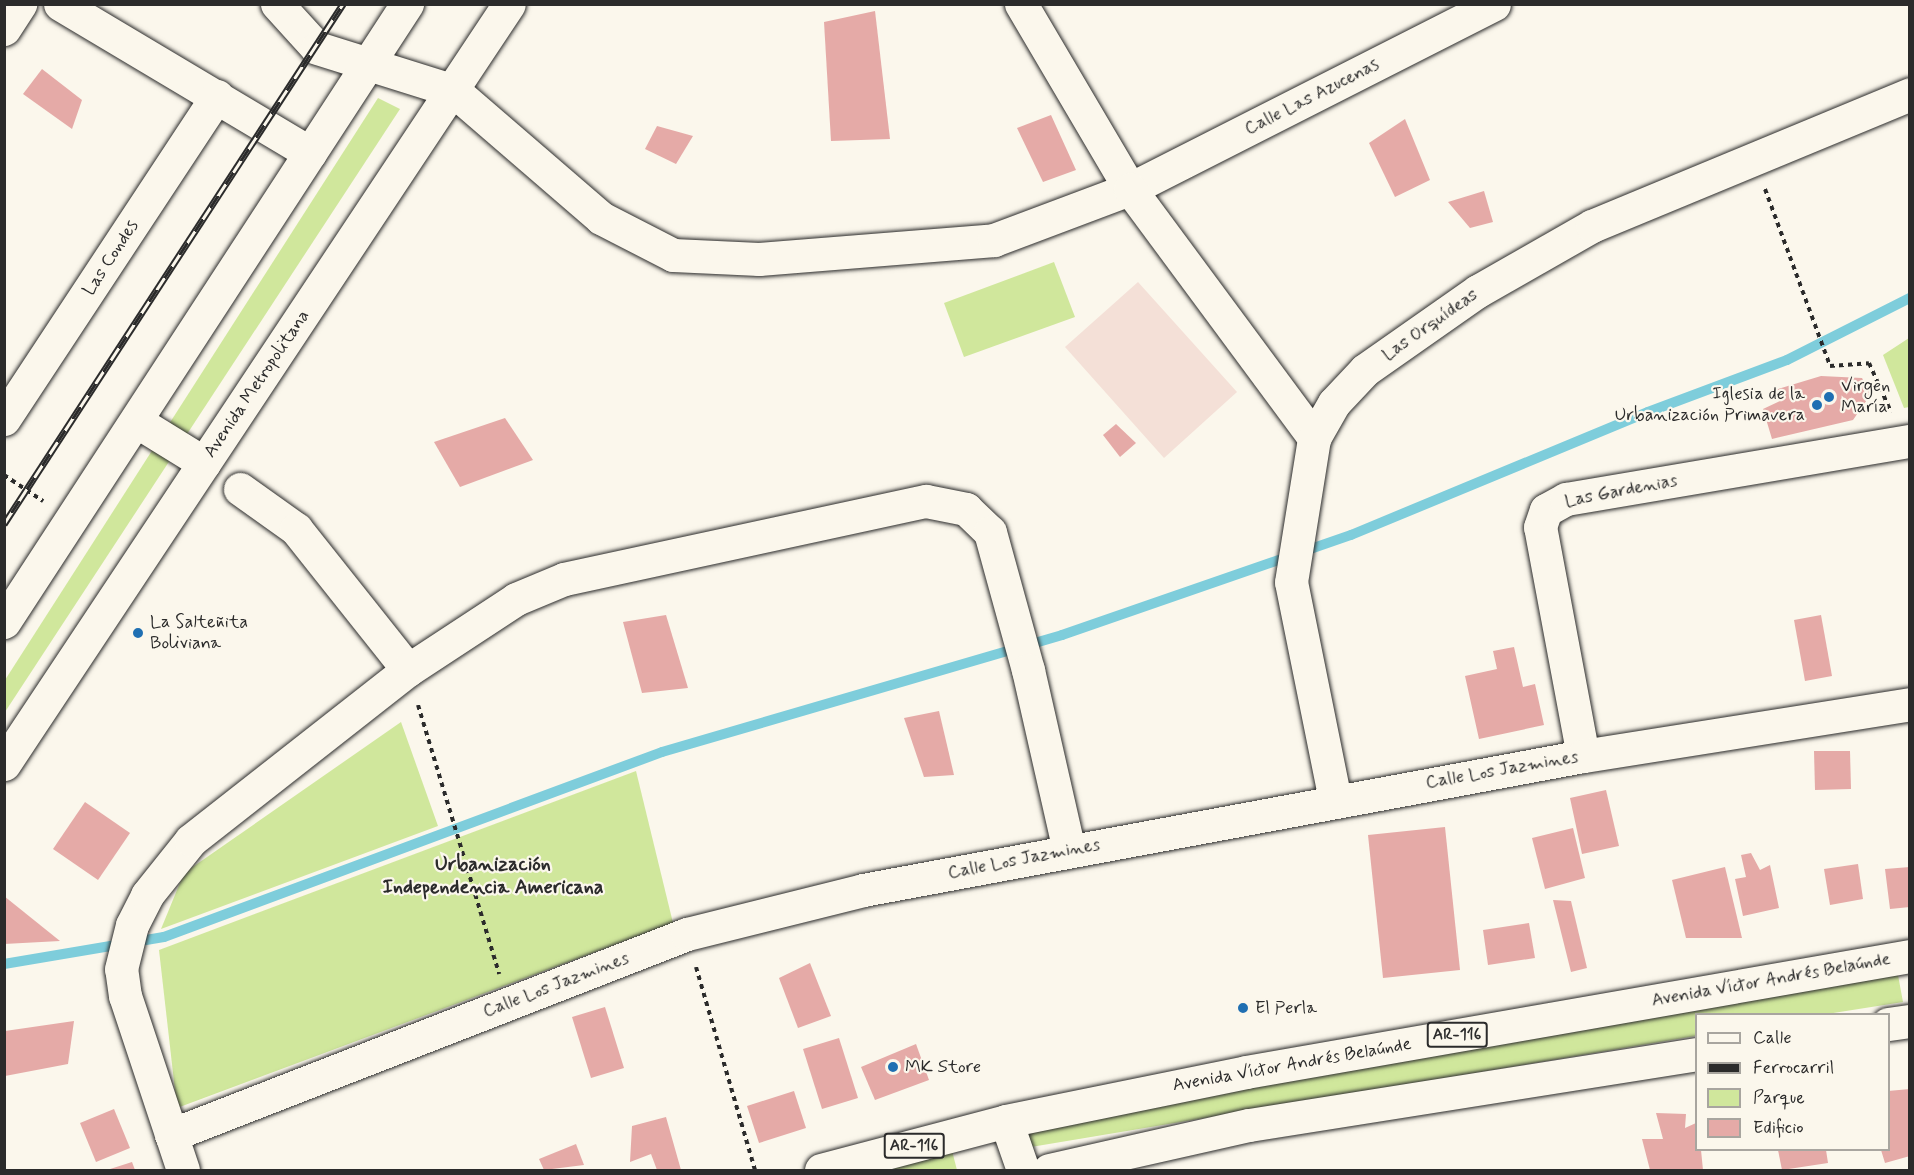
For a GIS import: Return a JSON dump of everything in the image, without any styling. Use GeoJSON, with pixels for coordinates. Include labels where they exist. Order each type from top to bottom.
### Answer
{"type":"FeatureCollection","features":[{"type":"Feature","properties":{"kind":"street"},"geometry":{"type":"LineString","coordinates":[[4,29],[20,4]]}},
{"type":"Feature","properties":{"kind":"street"},"geometry":{"type":"LineString","coordinates":[[60,4],[310,153]]}},
{"type":"Feature","properties":{"kind":"street"},"geometry":{"type":"LineString","coordinates":[[277,4],[317,48],[370,62],[454,91]]}},
{"type":"Feature","properties":{"kind":"street"},"geometry":{"type":"LineString","coordinates":[[4,622],[407,4]]}},
{"type":"Feature","properties":{"kind":"street","name":"Avenida Metropolitana"},"geometry":{"type":"LineString","coordinates":[[4,764],[454,91],[509,4]]}},
{"type":"Feature","properties":{"kind":"street"},"geometry":{"type":"LineString","coordinates":[[1021,4],[1130,189],[1314,438]]}},
{"type":"Feature","properties":{"kind":"street","name":"Calle Las Azucenas"},"geometry":{"type":"LineString","coordinates":[[454,91],[601,218],[673,255],[759,259],[994,240],[1130,189],[1494,4]]}},
{"type":"Feature","properties":{"kind":"street","name":"Las Orquídeas"},"geometry":{"type":"LineString","coordinates":[[1335,800],[1291,582],[1314,438],[1334,403],[1365,370],[1478,291],[1592,226],[1910,94]]}},
{"type":"Feature","properties":{"kind":"street","name":"Las Condes"},"geometry":{"type":"LineString","coordinates":[[4,420],[217,96]]}},
{"type":"Feature","properties":{"kind":"street"},"geometry":{"type":"LineString","coordinates":[[136,421],[204,463]]}},
{"type":"Feature","properties":{"kind":"street","name":"Las Gardenias"},"geometry":{"type":"LineString","coordinates":[[1582,756],[1540,527],[1546,510],[1566,499],[1903,441]]}},
{"type":"Feature","properties":{"kind":"street"},"geometry":{"type":"LineString","coordinates":[[240,489],[296,529],[408,670]]}},
{"type":"Feature","properties":{"kind":"street"},"geometry":{"type":"LineString","coordinates":[[183,1170],[124,996],[121,969],[132,925],[147,895],[191,840],[408,670],[516,599],[564,579],[926,501],[966,509],[990,532],[1028,670],[1069,850]]}},
{"type":"Feature","properties":{"kind":"street","name":"Calle Los Jazmines"},"geometry":{"type":"LineString","coordinates":[[171,1135],[687,934],[863,890],[1335,800],[1582,756],[1910,704]]}},
{"type":"Feature","properties":{"kind":"street","name":"Avenida Víctor Andrés Belaúnde"},"geometry":{"type":"LineString","coordinates":[[821,1170],[1006,1120],[1246,1072],[1910,956]]}},
{"type":"Feature","properties":{"kind":"street"},"geometry":{"type":"LineString","coordinates":[[1890,1024],[1910,1021]]}},
{"type":"Feature","properties":{"kind":"street"},"geometry":{"type":"LineString","coordinates":[[1049,1170],[1249,1125],[1695,1054]]}},
{"type":"Feature","properties":{"kind":"street"},"geometry":{"type":"LineString","coordinates":[[1006,1120],[1023,1170]]}},
{"type":"Feature","properties":{"kind":"path"},"geometry":{"type":"LineString","coordinates":[[1755,159],[1811,321],[1830,366],[1869,363],[1903,441]]}},
{"type":"Feature","properties":{"kind":"path"},"geometry":{"type":"LineString","coordinates":[[4,475],[72,520]]}},
{"type":"Feature","properties":{"kind":"path"},"geometry":{"type":"LineString","coordinates":[[408,670],[508,1004]]}},
{"type":"Feature","properties":{"kind":"path"},"geometry":{"type":"LineString","coordinates":[[687,934],[755,1170]]}},
{"type":"Feature","properties":{"kind":"shaded area"},"geometry":{"type":"Polygon","coordinates":[[[1138,282],[1237,392],[1164,458],[1065,347],[1138,282]]]}},
{"type":"Feature","properties":{"kind":"green space"},"geometry":{"type":"Polygon","coordinates":[[[378,98],[400,109],[5,712],[5,680],[378,98]]]}},
{"type":"Feature","properties":{"kind":"green space"},"geometry":{"type":"Polygon","coordinates":[[[1054,262],[1075,317],[964,357],[944,303],[1054,262]]]}},
{"type":"Feature","properties":{"kind":"green space"},"geometry":{"type":"Polygon","coordinates":[[[1909,338],[1909,407],[1904,408],[1883,355],[1909,338]]]}},
{"type":"Feature","properties":{"kind":"green space"},"geometry":{"type":"Polygon","coordinates":[[[401,722],[438,826],[161,929],[184,873],[401,722]]]}},
{"type":"Feature","properties":{"kind":"green space"},"geometry":{"type":"Polygon","coordinates":[[[636,771],[673,923],[177,1108],[159,950],[636,771]]]}},
{"type":"Feature","properties":{"kind":"green space"},"geometry":{"type":"Polygon","coordinates":[[[1898,975],[1903,1002],[1833,1013],[1695,1013],[1695,1036],[1019,1149],[1021,1134],[1341,1057],[1898,975]]]}},
{"type":"Feature","properties":{"kind":"green space"},"geometry":{"type":"Polygon","coordinates":[[[951,1147],[957,1170],[867,1170],[951,1147]]]}},
{"type":"Feature","properties":{"kind":"building"},"geometry":{"type":"Polygon","coordinates":[[[875,11],[890,139],[831,141],[824,22],[875,11]]]}},
{"type":"Feature","properties":{"kind":"building"},"geometry":{"type":"Polygon","coordinates":[[[42,69],[82,100],[72,129],[23,94],[42,69]]]}},
{"type":"Feature","properties":{"kind":"building"},"geometry":{"type":"Polygon","coordinates":[[[1051,115],[1076,170],[1043,182],[1017,128],[1051,115]]]}},
{"type":"Feature","properties":{"kind":"building"},"geometry":{"type":"Polygon","coordinates":[[[1405,119],[1430,180],[1395,197],[1369,143],[1405,119]]]}},
{"type":"Feature","properties":{"kind":"building"},"geometry":{"type":"Polygon","coordinates":[[[657,126],[693,136],[676,164],[645,149],[657,126]]]}},
{"type":"Feature","properties":{"kind":"building"},"geometry":{"type":"Polygon","coordinates":[[[1484,191],[1493,222],[1470,228],[1448,202],[1484,191]]]}},
{"type":"Feature","properties":{"kind":"building","name":"Iglesia de la Urbanización Primavera"},"geometry":{"type":"Polygon","coordinates":[[[1821,376],[1862,378],[1871,394],[1853,420],[1772,439],[1763,409],[1780,401],[1775,390],[1821,376]]]}},
{"type":"Feature","properties":{"kind":"building"},"geometry":{"type":"Polygon","coordinates":[[[505,418],[533,460],[460,487],[434,442],[505,418]]]}},
{"type":"Feature","properties":{"kind":"building"},"geometry":{"type":"Polygon","coordinates":[[[1116,424],[1136,443],[1120,457],[1103,435],[1116,424]]]}},
{"type":"Feature","properties":{"kind":"building"},"geometry":{"type":"Polygon","coordinates":[[[666,615],[688,688],[642,693],[623,622],[666,615]]]}},
{"type":"Feature","properties":{"kind":"building"},"geometry":{"type":"Polygon","coordinates":[[[1821,615],[1832,676],[1805,681],[1794,620],[1821,615]]]}},
{"type":"Feature","properties":{"kind":"building"},"geometry":{"type":"Polygon","coordinates":[[[1514,647],[1523,687],[1535,684],[1544,725],[1479,739],[1465,676],[1497,669],[1493,651],[1514,647]]]}},
{"type":"Feature","properties":{"kind":"building"},"geometry":{"type":"Polygon","coordinates":[[[939,711],[954,775],[924,777],[904,718],[939,711]]]}},
{"type":"Feature","properties":{"kind":"building"},"geometry":{"type":"Polygon","coordinates":[[[1814,751],[1850,751],[1851,789],[1815,790],[1814,751]]]}},
{"type":"Feature","properties":{"kind":"building"},"geometry":{"type":"Polygon","coordinates":[[[1606,790],[1619,846],[1582,854],[1570,798],[1606,790]]]}},
{"type":"Feature","properties":{"kind":"building"},"geometry":{"type":"Polygon","coordinates":[[[85,802],[130,833],[98,880],[53,849],[85,802]]]}},
{"type":"Feature","properties":{"kind":"building"},"geometry":{"type":"Polygon","coordinates":[[[1445,827],[1460,970],[1383,978],[1368,835],[1445,827]]]}},
{"type":"Feature","properties":{"kind":"building"},"geometry":{"type":"Polygon","coordinates":[[[1573,828],[1585,878],[1545,889],[1532,838],[1573,828]]]}},
{"type":"Feature","properties":{"kind":"building"},"geometry":{"type":"Polygon","coordinates":[[[1751,853],[1760,870],[1770,865],[1779,908],[1743,916],[1735,879],[1746,877],[1741,855],[1751,853]]]}},
{"type":"Feature","properties":{"kind":"building"},"geometry":{"type":"Polygon","coordinates":[[[1858,864],[1863,899],[1830,905],[1824,869],[1858,864]]]}},
{"type":"Feature","properties":{"kind":"building"},"geometry":{"type":"Polygon","coordinates":[[[1725,867],[1742,938],[1686,938],[1672,880],[1725,867]]]}},
{"type":"Feature","properties":{"kind":"building"},"geometry":{"type":"Polygon","coordinates":[[[1910,867],[1910,907],[1890,909],[1885,869],[1910,867]]]}},
{"type":"Feature","properties":{"kind":"building"},"geometry":{"type":"Polygon","coordinates":[[[4,896],[60,941],[4,944],[4,896]]]}},
{"type":"Feature","properties":{"kind":"building"},"geometry":{"type":"Polygon","coordinates":[[[1553,900],[1571,901],[1587,968],[1571,972],[1553,900]]]}},
{"type":"Feature","properties":{"kind":"building"},"geometry":{"type":"Polygon","coordinates":[[[1529,923],[1535,958],[1488,965],[1483,930],[1529,923]]]}},
{"type":"Feature","properties":{"kind":"building"},"geometry":{"type":"Polygon","coordinates":[[[810,963],[831,1016],[798,1028],[779,978],[810,963]]]}},
{"type":"Feature","properties":{"kind":"building"},"geometry":{"type":"Polygon","coordinates":[[[605,1007],[624,1068],[591,1078],[572,1017],[605,1007]]]}},
{"type":"Feature","properties":{"kind":"building"},"geometry":{"type":"Polygon","coordinates":[[[74,1021],[68,1064],[5,1076],[5,1031],[74,1021]]]}},
{"type":"Feature","properties":{"kind":"building"},"geometry":{"type":"Polygon","coordinates":[[[839,1038],[858,1098],[822,1109],[803,1049],[839,1038]]]}},
{"type":"Feature","properties":{"kind":"building"},"geometry":{"type":"Polygon","coordinates":[[[916,1044],[929,1080],[875,1100],[861,1067],[916,1044]]]}},
{"type":"Feature","properties":{"kind":"building"},"geometry":{"type":"Polygon","coordinates":[[[1910,1089],[1910,1156],[1885,1163],[1881,1151],[1890,1151],[1890,1091],[1910,1089]]]}},
{"type":"Feature","properties":{"kind":"building"},"geometry":{"type":"Polygon","coordinates":[[[794,1091],[806,1128],[759,1143],[747,1106],[794,1091]]]}},
{"type":"Feature","properties":{"kind":"building"},"geometry":{"type":"Polygon","coordinates":[[[114,1109],[130,1148],[96,1162],[80,1123],[114,1109]]]}},
{"type":"Feature","properties":{"kind":"building"},"geometry":{"type":"Polygon","coordinates":[[[1656,1113],[1686,1114],[1685,1128],[1695,1123],[1695,1151],[1701,1151],[1703,1170],[1650,1170],[1642,1139],[1663,1139],[1656,1113]]]}},
{"type":"Feature","properties":{"kind":"building"},"geometry":{"type":"Polygon","coordinates":[[[666,1117],[681,1170],[657,1170],[651,1154],[630,1162],[632,1126],[666,1117]]]}},
{"type":"Feature","properties":{"kind":"building"},"geometry":{"type":"Polygon","coordinates":[[[576,1144],[584,1165],[544,1170],[539,1159],[576,1144]]]}},
{"type":"Feature","properties":{"kind":"building"},"geometry":{"type":"Polygon","coordinates":[[[1778,1151],[1826,1151],[1828,1163],[1782,1170],[1778,1151]]]}},
{"type":"Feature","properties":{"kind":"building"},"geometry":{"type":"Polygon","coordinates":[[[132,1162],[135,1170],[107,1170],[132,1162]]]}},
{"type":"Feature","properties":{"kind":"waterway"},"geometry":{"type":"LineString","coordinates":[[4,964],[164,937],[662,752],[1062,635],[1351,535],[1648,412],[1787,360],[1910,298]]}},
{"type":"Feature","properties":{"kind":"railway"},"geometry":{"type":"LineString","coordinates":[[4,524],[343,4]]}},
{"type":"Feature","properties":{"kind":"place","name":"Virgen María"},"geometry":{"type":"Point","coordinates":[1829,397]}},
{"type":"Feature","properties":{"kind":"place","name":"Iglesia de la Urbanización Primavera"},"geometry":{"type":"Point","coordinates":[1817,405]}},
{"type":"Feature","properties":{"kind":"place","name":"La Salteñita Boliviana"},"geometry":{"type":"Point","coordinates":[138,633]}},
{"type":"Feature","properties":{"kind":"place","name":"El Perla"},"geometry":{"type":"Point","coordinates":[1243,1008]}},
{"type":"Feature","properties":{"kind":"place","name":"MK Store"},"geometry":{"type":"Point","coordinates":[893,1067]}},
{"type":"Feature","properties":{"kind":"district","name":"Urbanización Independencia Americana"},"geometry":{"type":"Point","coordinates":[493,876]}}]}
